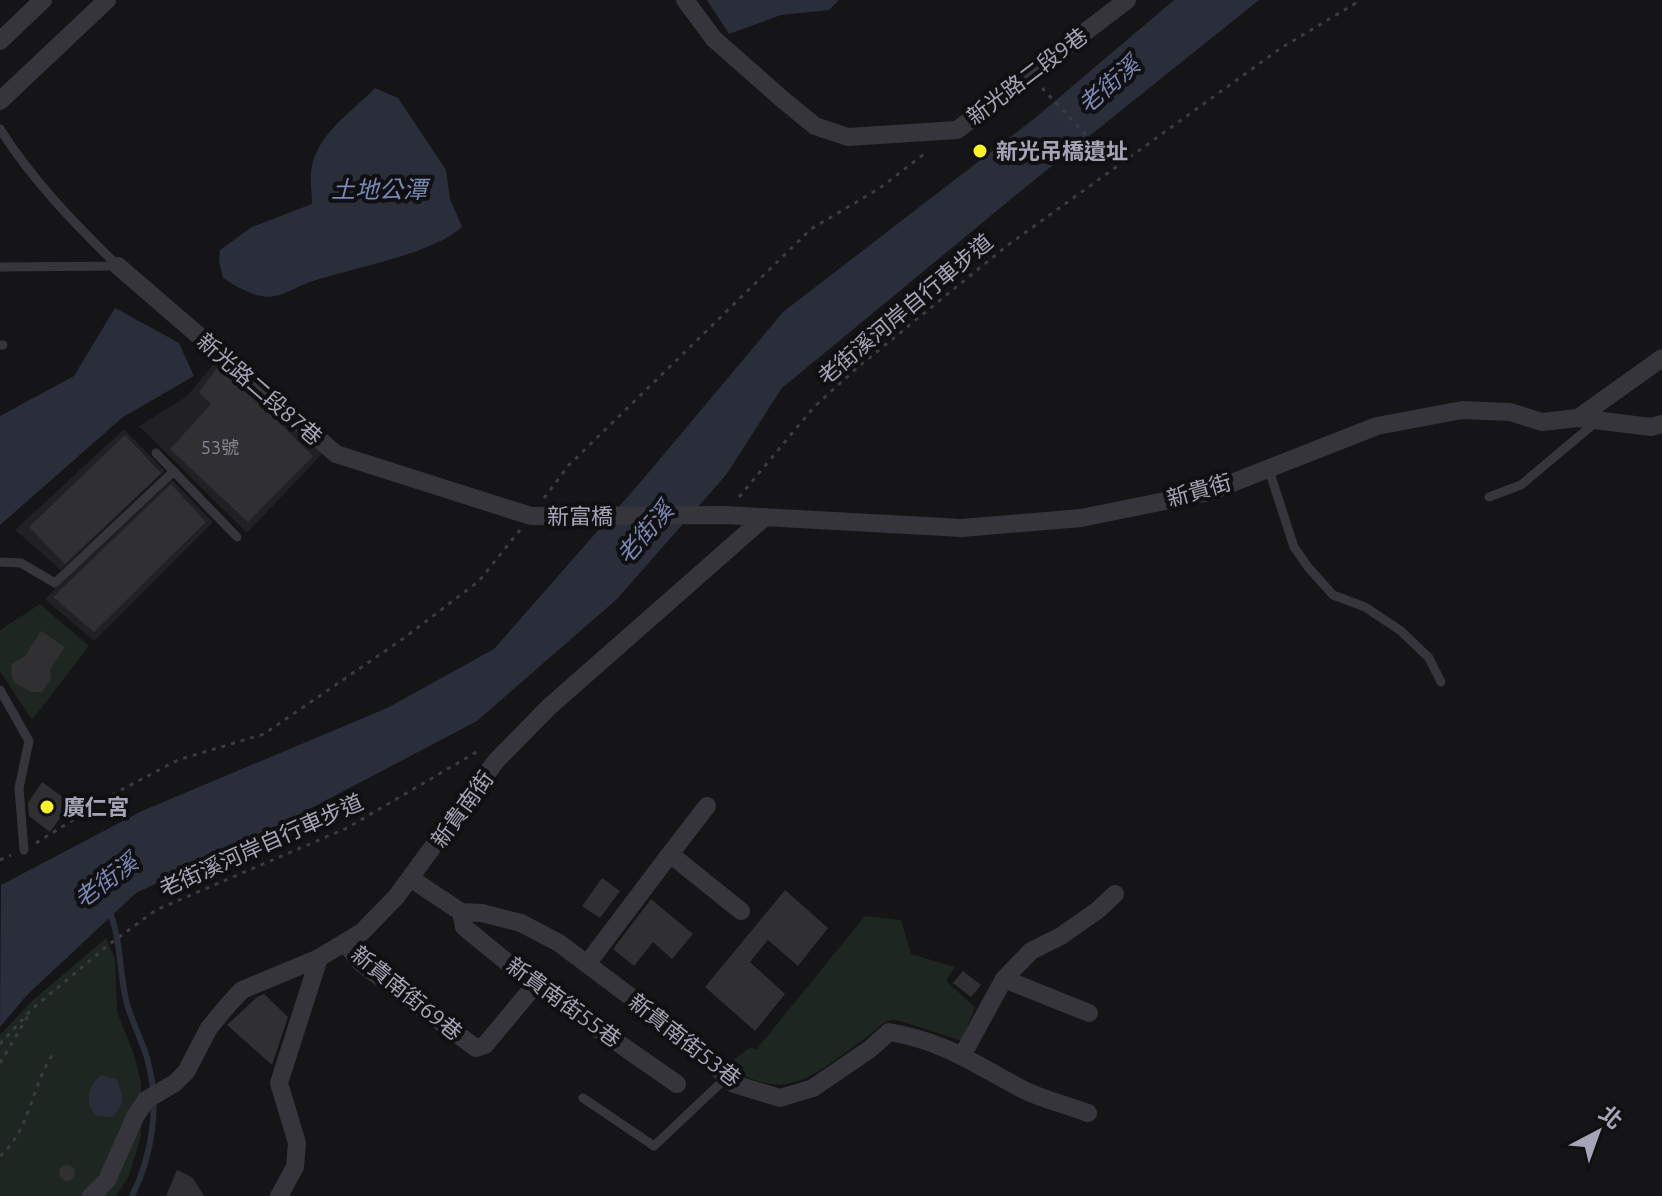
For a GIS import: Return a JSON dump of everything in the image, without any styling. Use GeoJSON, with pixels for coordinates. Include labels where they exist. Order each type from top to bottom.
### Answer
{"type":"FeatureCollection","features":[{"type":"Feature","properties":{"kind":"street"},"geometry":{"type":"LineString","coordinates":[[0,41],[43,0]]}},
{"type":"Feature","properties":{"kind":"street"},"geometry":{"type":"LineString","coordinates":[[0,101],[107,0]]}},
{"type":"Feature","properties":{"kind":"street","name":"新光路二段9巷"},"geometry":{"type":"LineString","coordinates":[[685,0],[714,39],[782,99],[815,126],[848,137],[957,130],[1127,0]]}},
{"type":"Feature","properties":{"kind":"street","name":"新光路二段87巷"},"geometry":{"type":"LineString","coordinates":[[118,266],[336,454],[531,516]]}},
{"type":"Feature","properties":{"kind":"street"},"geometry":{"type":"LineString","coordinates":[[1578,418],[1662,358]]}},
{"type":"Feature","properties":{"kind":"street","name":"新貴街"},"geometry":{"type":"LineString","coordinates":[[725,515],[962,528],[1081,518],[1209,492],[1377,426],[1462,410],[1510,412],[1542,422],[1578,418],[1651,427],[1662,424]]}},
{"type":"Feature","properties":{"kind":"street","name":"新富橋"},"geometry":{"type":"LineString","coordinates":[[531,516],[725,515]]}},
{"type":"Feature","properties":{"kind":"street","name":"新貴南街"},"geometry":{"type":"LineString","coordinates":[[91,1196],[107,1180],[135,1117],[146,1100],[186,1072],[209,1028],[242,990],[319,958],[362,932],[410,878],[496,761],[549,707],[765,517]]}},
{"type":"Feature","properties":{"kind":"street"},"geometry":{"type":"LineString","coordinates":[[587,964],[707,806]]}},
{"type":"Feature","properties":{"kind":"street"},"geometry":{"type":"LineString","coordinates":[[670,854],[741,911]]}},
{"type":"Feature","properties":{"kind":"street","name":"新貴南街53巷"},"geometry":{"type":"LineString","coordinates":[[410,878],[461,912],[482,913],[521,923],[559,943],[688,1040],[734,1084],[780,1098],[813,1088],[870,1049],[889,1032],[918,1037],[963,1054],[1027,1091],[1088,1113]]}},
{"type":"Feature","properties":{"kind":"street"},"geometry":{"type":"LineString","coordinates":[[963,1054],[1004,979],[1031,951],[1061,936],[1115,894]]}},
{"type":"Feature","properties":{"kind":"street","name":"新貴南街55巷"},"geometry":{"type":"LineString","coordinates":[[461,912],[464,927],[535,985],[677,1084]]}},
{"type":"Feature","properties":{"kind":"street","name":"新貴南街69巷"},"geometry":{"type":"LineString","coordinates":[[345,943],[361,963],[476,1048],[485,1045],[535,985]]}},
{"type":"Feature","properties":{"kind":"street"},"geometry":{"type":"LineString","coordinates":[[279,1196],[295,1167],[297,1143],[279,1083],[319,958]]}},
{"type":"Feature","properties":{"kind":"street"},"geometry":{"type":"LineString","coordinates":[[1004,979],[1089,1013]]}},
{"type":"Feature","properties":{"kind":"lane"},"geometry":{"type":"LineString","coordinates":[[0,129],[19,159],[67,216],[118,266]]}},
{"type":"Feature","properties":{"kind":"lane"},"geometry":{"type":"LineString","coordinates":[[0,267],[118,266]]}},
{"type":"Feature","properties":{"kind":"lane"},"geometry":{"type":"LineString","coordinates":[[1489,497],[1521,485],[1598,420]]}},
{"type":"Feature","properties":{"kind":"lane"},"geometry":{"type":"LineString","coordinates":[[156,453],[237,537]]}},
{"type":"Feature","properties":{"kind":"lane"},"geometry":{"type":"LineString","coordinates":[[1268,467],[1294,547],[1308,567],[1333,595],[1365,607],[1401,631],[1429,658],[1441,682]]}},
{"type":"Feature","properties":{"kind":"lane"},"geometry":{"type":"LineString","coordinates":[[0,562],[21,563],[55,583],[174,471]]}},
{"type":"Feature","properties":{"kind":"lane"},"geometry":{"type":"LineString","coordinates":[[0,690],[29,741],[19,788],[24,850]]}},
{"type":"Feature","properties":{"kind":"lane"},"geometry":{"type":"LineString","coordinates":[[583,1098],[654,1146],[727,1077]]}},
{"type":"Feature","properties":{"kind":"path","name":"老街溪河岸自行車步道"},"geometry":{"type":"LineString","coordinates":[[737,499],[814,407],[858,367],[1008,245],[1281,48],[1361,0]]}},
{"type":"Feature","properties":{"kind":"path"},"geometry":{"type":"LineString","coordinates":[[1041,87],[1116,167]]}},
{"type":"Feature","properties":{"kind":"path","name":"老街溪河岸自行車步道"},"geometry":{"type":"LineString","coordinates":[[32,1009],[128,929],[156,910],[347,828],[481,750]]}},
{"type":"Feature","properties":{"kind":"path"},"geometry":{"type":"LineString","coordinates":[[0,1044],[32,1009]]}},
{"type":"Feature","properties":{"kind":"path"},"geometry":{"type":"LineString","coordinates":[[0,1063],[32,1009]]}},
{"type":"Feature","properties":{"kind":"path"},"geometry":{"type":"LineString","coordinates":[[0,1156],[24,1127],[36,1083],[55,1051]]}},
{"type":"Feature","properties":{"kind":"shaded area"},"geometry":{"type":"Polygon","coordinates":[[[217,360],[322,454],[247,533],[139,426],[186,397],[217,360]]]}},
{"type":"Feature","properties":{"kind":"shaded area"},"geometry":{"type":"Polygon","coordinates":[[[124,429],[165,471],[61,570],[15,530],[124,429]]]}},
{"type":"Feature","properties":{"kind":"shaded area"},"geometry":{"type":"Polygon","coordinates":[[[172,480],[213,522],[94,641],[45,599],[172,480]]]}},
{"type":"Feature","properties":{"kind":"shaded area"},"geometry":{"type":"Polygon","coordinates":[[[40,604],[89,646],[32,720],[0,671],[0,630],[40,604]]]}},
{"type":"Feature","properties":{"kind":"shaded area"},"geometry":{"type":"Polygon","coordinates":[[[865,916],[901,920],[911,954],[955,967],[946,981],[975,1007],[962,1041],[891,1020],[830,1064],[788,1084],[760,1082],[726,1065],[751,1047],[756,1050],[865,916]]]}},
{"type":"Feature","properties":{"kind":"shaded area"},"geometry":{"type":"Polygon","coordinates":[[[106,938],[115,959],[117,1012],[141,1082],[141,1136],[129,1176],[116,1196],[0,1196],[0,1035],[32,1001],[106,938]]]}},
{"type":"Feature","properties":{"kind":"water"},"geometry":{"type":"Polygon","coordinates":[[[707,0],[839,0],[829,10],[781,15],[729,34],[707,0]]]}},
{"type":"Feature","properties":{"kind":"water","name":"老街溪"},"geometry":{"type":"Polygon","coordinates":[[[1174,0],[1259,0],[782,388],[726,475],[617,599],[477,721],[264,833],[136,893],[27,995],[0,1027],[1,885],[142,811],[387,708],[494,649],[644,478],[783,312],[1035,118],[1174,0]]]}},
{"type":"Feature","properties":{"kind":"water","name":"土地公潭"},"geometry":{"type":"Polygon","coordinates":[[[375,88],[398,98],[446,170],[450,199],[462,227],[448,237],[411,253],[310,282],[275,296],[255,294],[223,278],[220,250],[252,227],[312,204],[311,172],[319,147],[375,88]]]}},
{"type":"Feature","properties":{"kind":"water"},"geometry":{"type":"Polygon","coordinates":[[[115,308],[179,343],[194,376],[123,417],[0,525],[0,416],[74,376],[115,308]]]}},
{"type":"Feature","properties":{"kind":"water"},"geometry":{"type":"Polygon","coordinates":[[[102,1075],[117,1080],[121,1091],[121,1104],[112,1117],[97,1116],[90,1106],[90,1089],[102,1075]]]}},
{"type":"Feature","properties":{"kind":"building"},"geometry":{"type":"Polygon","coordinates":[[[217,368],[313,456],[248,522],[170,449],[211,404],[199,392],[217,368]]]}},
{"type":"Feature","properties":{"kind":"building"},"geometry":{"type":"Polygon","coordinates":[[[125,435],[161,473],[65,564],[29,527],[125,435]]]}},
{"type":"Feature","properties":{"kind":"building"},"geometry":{"type":"Polygon","coordinates":[[[171,484],[206,522],[94,632],[53,597],[171,484]]]}},
{"type":"Feature","properties":{"kind":"building"},"geometry":{"type":"Polygon","coordinates":[[[41,631],[65,647],[50,670],[51,678],[42,692],[31,692],[14,682],[12,664],[25,656],[41,631]]]}},
{"type":"Feature","properties":{"kind":"building","name":"廣仁宮"},"geometry":{"type":"Polygon","coordinates":[[[42,782],[71,803],[50,832],[29,816],[28,803],[42,782]]]}},
{"type":"Feature","properties":{"kind":"building"},"geometry":{"type":"Polygon","coordinates":[[[602,878],[620,891],[600,918],[582,906],[602,878]]]}},
{"type":"Feature","properties":{"kind":"building"},"geometry":{"type":"Polygon","coordinates":[[[785,890],[828,928],[798,966],[768,940],[750,962],[785,994],[755,1031],[705,987],[785,890]]]}},
{"type":"Feature","properties":{"kind":"building"},"geometry":{"type":"Polygon","coordinates":[[[651,899],[693,934],[672,959],[653,942],[634,966],[613,949],[651,899]]]}},
{"type":"Feature","properties":{"kind":"building"},"geometry":{"type":"Polygon","coordinates":[[[963,971],[981,985],[971,997],[953,983],[963,971]]]}},
{"type":"Feature","properties":{"kind":"building"},"geometry":{"type":"Polygon","coordinates":[[[264,994],[288,1017],[272,1065],[227,1025],[264,994]]]}},
{"type":"Feature","properties":{"kind":"building"},"geometry":{"type":"Polygon","coordinates":[[[67,1165],[73,1167],[73,1179],[67,1181],[61,1179],[59,1173],[61,1167],[67,1165]]]}},
{"type":"Feature","properties":{"kind":"building"},"geometry":{"type":"Polygon","coordinates":[[[177,1170],[192,1177],[204,1196],[166,1196],[177,1170]]]}},
{"type":"Feature","properties":{"kind":"waterway","name":"老街溪"},"geometry":{"type":"LineString","coordinates":[[109,910],[116,932],[126,1000],[147,1058],[153,1093],[149,1146],[132,1196]]}},
{"type":"Feature","properties":{"kind":"place","name":"新光吊橋遺址"},"geometry":{"type":"Point","coordinates":[980,151]}},
{"type":"Feature","properties":{"kind":"place","name":"廣仁宮"},"geometry":{"type":"Point","coordinates":[47,807]}}]}
